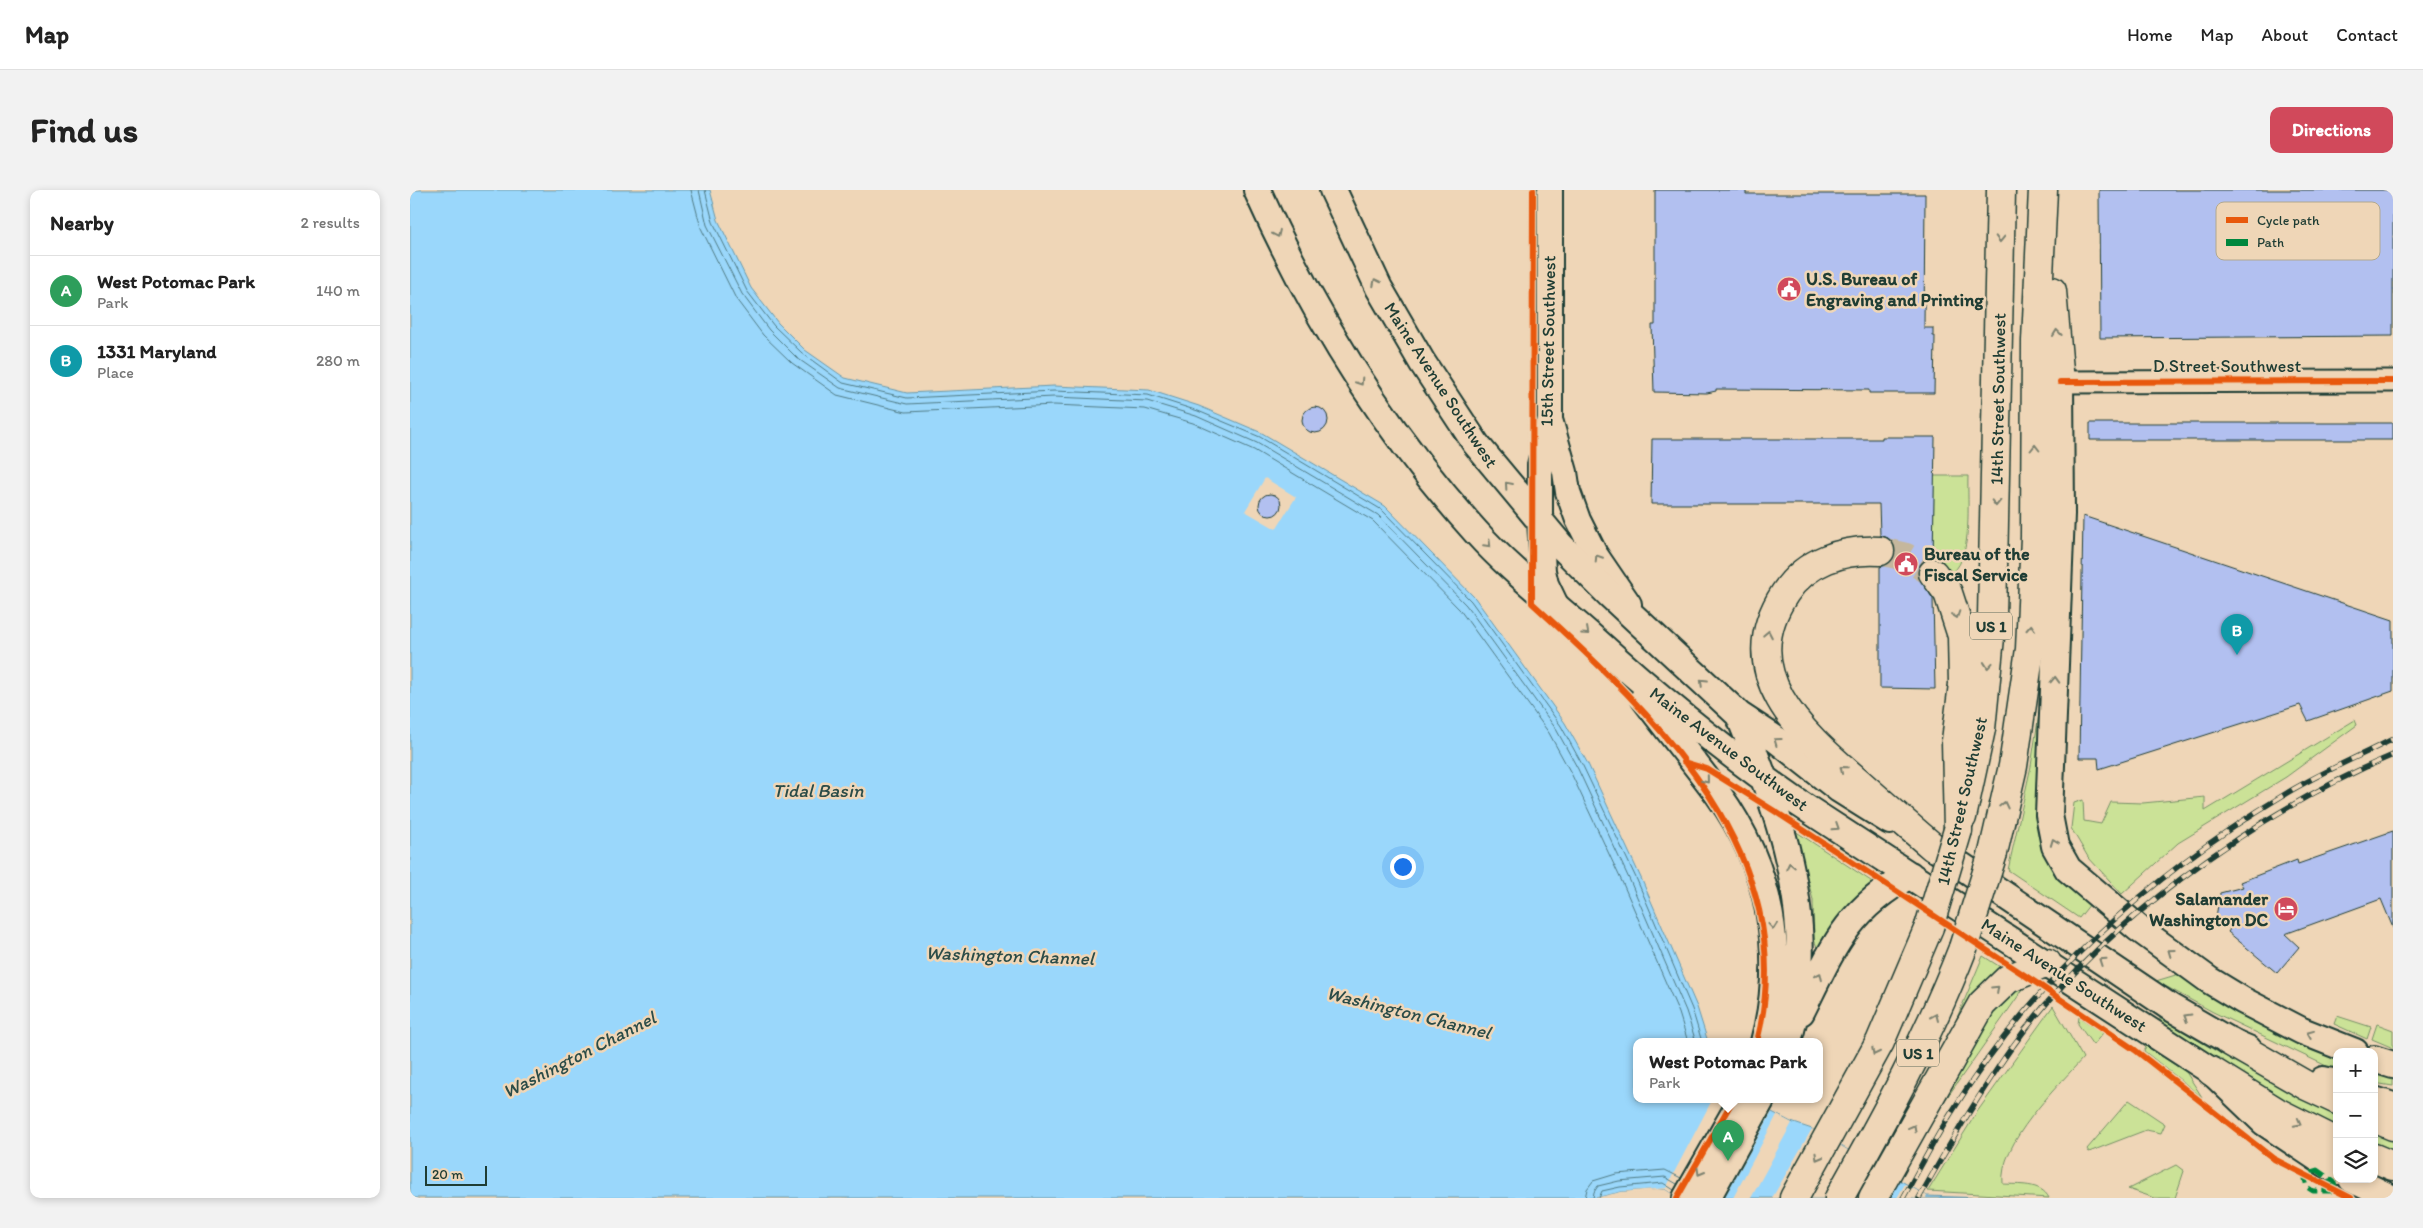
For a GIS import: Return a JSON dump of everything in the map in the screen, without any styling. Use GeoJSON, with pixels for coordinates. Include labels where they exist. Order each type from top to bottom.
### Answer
{"type":"FeatureCollection","features":[{"type":"Feature","properties":{"kind":"highway","name":"14th Street Southwest"},"geometry":{"type":"LineString","coordinates":[[1794,1198],[1841,1116],[1894,1011],[1929,927],[1958,830],[1981,729],[1992,617],[2001,190]]}},
{"type":"Feature","properties":{"kind":"highway","name":"14th Street Southwest"},"geometry":{"type":"LineString","coordinates":[[1839,1198],[1898,1094],[1932,1023],[1963,948],[1993,853],[2013,766],[2030,650],[2035,538],[2036,341],[2043,190]]}},
{"type":"Feature","properties":{"kind":"highway"},"geometry":{"type":"LineString","coordinates":[[2043,218],[2058,339],[2060,382]]}},
{"type":"Feature","properties":{"kind":"highway"},"geometry":{"type":"LineString","coordinates":[[1880,551],[1854,551],[1832,556],[1808,570],[1792,584],[1781,600],[1770,624],[1766,644],[1768,669],[1776,692],[1785,708],[1816,746],[1933,847]]}},
{"type":"Feature","properties":{"kind":"highway"},"geometry":{"type":"LineString","coordinates":[[1933,573],[1948,593],[1962,636],[1963,684],[1956,741],[1958,830]]}},
{"type":"Feature","properties":{"kind":"highway"},"geometry":{"type":"LineString","coordinates":[[1874,1198],[1990,995],[2008,979],[2046,963]]}},
{"type":"Feature","properties":{"kind":"highway"},"geometry":{"type":"LineString","coordinates":[[2230,1041],[2307,1086],[2333,1087]]}},
{"type":"Feature","properties":{"kind":"highway"},"geometry":{"type":"LineString","coordinates":[[2211,1071],[2277,1112],[2333,1140]]}},
{"type":"Feature","properties":{"kind":"highway"},"geometry":{"type":"LineString","coordinates":[[2378,1120],[2393,1126]]}},
{"type":"Feature","properties":{"kind":"highway"},"geometry":{"type":"LineString","coordinates":[[2378,1160],[2393,1166]]}},
{"type":"Feature","properties":{"kind":"main road","name":"Maine Avenue Southwest"},"geometry":{"type":"LineString","coordinates":[[1257,190],[1308,295],[1334,341],[1384,417],[1430,478],[1476,533],[1508,564],[1666,704],[1766,781],[2211,1071],[2264,1122],[2333,1168]]}},
{"type":"Feature","properties":{"kind":"main road","name":"Maine Avenue Southwest"},"geometry":{"type":"LineString","coordinates":[[1333,190],[1379,288],[1422,362],[1476,444],[1561,546],[1610,595],[1739,715],[1777,740],[1839,789],[1933,847],[2142,988],[2230,1041]]}},
{"type":"Feature","properties":{"kind":"main road","name":"15th Street Southwest"},"geometry":{"type":"LineString","coordinates":[[1550,190],[1550,419],[1540,465],[1540,522],[1542,570],[1546,584],[1557,607]]}},
{"type":"Feature","properties":{"kind":"main road"},"geometry":{"type":"LineString","coordinates":[[2060,382],[2061,514],[2049,814],[2055,846],[2068,869],[2084,884],[2139,929],[2209,980],[2274,1017],[2347,1048]]}},
{"type":"Feature","properties":{"kind":"main road"},"geometry":{"type":"LineString","coordinates":[[1550,419],[1565,472],[1568,492],[1578,520],[1595,554],[1646,627]]}},
{"type":"Feature","properties":{"kind":"main road"},"geometry":{"type":"LineString","coordinates":[[1614,657],[1718,795],[1754,859],[1766,894],[1774,943],[1774,997],[1765,1038]]}},
{"type":"Feature","properties":{"kind":"main road"},"geometry":{"type":"LineString","coordinates":[[1739,715],[1766,781],[1782,833],[1798,901],[1801,962],[1789,1038]]}},
{"type":"Feature","properties":{"kind":"main road"},"geometry":{"type":"LineString","coordinates":[[1789,1038],[1832,950],[1846,926],[1878,894],[1910,875]]}},
{"type":"Feature","properties":{"kind":"main road"},"geometry":{"type":"LineString","coordinates":[[2378,1060],[2393,1065]]}},
{"type":"Feature","properties":{"kind":"main road"},"geometry":{"type":"LineString","coordinates":[[2378,1092],[2393,1094]]}},
{"type":"Feature","properties":{"kind":"main road"},"geometry":{"type":"LineString","coordinates":[[2378,1101],[2393,1106]]}},
{"type":"Feature","properties":{"kind":"main road"},"geometry":{"type":"LineString","coordinates":[[1686,1198],[1753,1103]]}},
{"type":"Feature","properties":{"kind":"main road"},"geometry":{"type":"LineString","coordinates":[[1708,1198],[1753,1103]]}},
{"type":"Feature","properties":{"kind":"main road"},"geometry":{"type":"LineString","coordinates":[[2360,1183],[2391,1198]]}},
{"type":"Feature","properties":{"kind":"street","name":"D Street Southwest"},"geometry":{"type":"LineString","coordinates":[[2060,382],[2393,380]]}},
{"type":"Feature","properties":{"kind":"green space"},"geometry":{"type":"Polygon","coordinates":[[[1934,476],[1968,476],[1968,527],[1964,554],[1953,572],[1949,571],[1933,556],[1934,476]]]}},
{"type":"Feature","properties":{"kind":"green space"},"geometry":{"type":"Polygon","coordinates":[[[2047,661],[2037,827],[2047,858],[2068,886],[2090,904],[2079,918],[2008,870],[2031,766],[2047,661]]]}},
{"type":"Feature","properties":{"kind":"green space"},"geometry":{"type":"Polygon","coordinates":[[[2355,720],[2357,725],[2286,777],[2178,843],[2122,894],[2088,857],[2071,828],[2074,803],[2083,800],[2084,821],[2101,824],[2111,802],[2143,803],[2205,797],[2205,811],[2355,720]]]}},
{"type":"Feature","properties":{"kind":"green space"},"geometry":{"type":"Polygon","coordinates":[[[1795,831],[1874,883],[1818,949],[1814,940],[1813,900],[1795,831]]]}},
{"type":"Feature","properties":{"kind":"green space"},"geometry":{"type":"Polygon","coordinates":[[[1983,956],[2005,970],[1943,1051],[1983,956]]]}},
{"type":"Feature","properties":{"kind":"green space"},"geometry":{"type":"Polygon","coordinates":[[[2179,974],[2333,1052],[2333,1069],[2213,1012],[2167,987],[2146,984],[2179,974]]]}},
{"type":"Feature","properties":{"kind":"green space"},"geometry":{"type":"Polygon","coordinates":[[[2026,985],[1901,1163],[1997,996],[2026,985]]]}},
{"type":"Feature","properties":{"kind":"green space"},"geometry":{"type":"Polygon","coordinates":[[[2053,1006],[2083,1058],[2045,1100],[2019,1134],[2004,1168],[2003,1184],[2035,1187],[2041,1189],[2049,1198],[1928,1191],[1977,1112],[2053,1006]]]}},
{"type":"Feature","properties":{"kind":"green space"},"geometry":{"type":"Polygon","coordinates":[[[2337,1016],[2371,1027],[2367,1039],[2334,1024],[2337,1016]]]}},
{"type":"Feature","properties":{"kind":"green space"},"geometry":{"type":"Polygon","coordinates":[[[2079,1017],[2103,1033],[2093,1045],[2078,1024],[2079,1017]]]}},
{"type":"Feature","properties":{"kind":"green space"},"geometry":{"type":"Polygon","coordinates":[[[2160,1018],[2235,1062],[2333,1111],[2333,1126],[2268,1093],[2160,1022],[2160,1018]]]}},
{"type":"Feature","properties":{"kind":"green space"},"geometry":{"type":"Polygon","coordinates":[[[2377,1024],[2393,1030],[2393,1048],[2372,1039],[2377,1024]]]}},
{"type":"Feature","properties":{"kind":"green space"},"geometry":{"type":"Polygon","coordinates":[[[2146,1046],[2186,1072],[2202,1097],[2144,1051],[2146,1046]]]}},
{"type":"Feature","properties":{"kind":"green space"},"geometry":{"type":"Polygon","coordinates":[[[2378,1069],[2393,1074],[2393,1086],[2378,1084],[2378,1069]]]}},
{"type":"Feature","properties":{"kind":"green space"},"geometry":{"type":"Polygon","coordinates":[[[2129,1100],[2165,1124],[2161,1133],[2146,1130],[2089,1152],[2087,1149],[2129,1100]]]}},
{"type":"Feature","properties":{"kind":"green space"},"geometry":{"type":"Polygon","coordinates":[[[2378,1132],[2393,1138],[2393,1152],[2378,1146],[2378,1132]]]}},
{"type":"Feature","properties":{"kind":"green space"},"geometry":{"type":"Polygon","coordinates":[[[2176,1165],[2184,1171],[2175,1198],[2155,1198],[2128,1189],[2176,1165]]]}},
{"type":"Feature","properties":{"kind":"water","name":"Tidal Basin"},"geometry":{"type":"Polygon","coordinates":[[[410,190],[710,190],[718,220],[751,288],[778,323],[805,350],[845,378],[907,393],[1054,386],[1149,390],[1199,406],[1262,433],[1385,506],[1475,598],[1565,723],[1588,764],[1641,878],[1697,1007],[1707,1038],[1633,1038],[1633,1103],[1755,1103],[1791,1122],[1812,1129],[1927,1196],[1986,1198],[1679,1198],[1665,1189],[1621,1192],[1595,1198],[410,1198],[410,190]]]}},
{"type":"Feature","properties":{"kind":"pier"},"geometry":{"type":"Polygon","coordinates":[[[1265,478],[1296,497],[1276,529],[1245,511],[1265,478]]]}},
{"type":"Feature","properties":{"kind":"pier"},"geometry":{"type":"Polygon","coordinates":[[[1710,1103],[1755,1103],[1772,1112],[1724,1198],[1679,1198],[1665,1189],[1595,1198],[1621,1192],[1666,1188],[1710,1103]]]}},
{"type":"Feature","properties":{"kind":"pier"},"geometry":{"type":"Polygon","coordinates":[[[1777,1115],[1792,1123],[1751,1198],[1733,1198],[1777,1115]]]}},
{"type":"Feature","properties":{"kind":"pier"},"geometry":{"type":"Polygon","coordinates":[[[1812,1129],[1897,1179],[1887,1198],[1772,1198],[1812,1129]]]}},
{"type":"Feature","properties":{"kind":"pier"},"geometry":{"type":"Polygon","coordinates":[[[1905,1184],[1927,1196],[1926,1198],[1897,1198],[1905,1184]]]}},
{"type":"Feature","properties":{"kind":"building","name":"U.S. Bureau of Engraving and Printing"},"geometry":{"type":"Polygon","coordinates":[[[1655,190],[1746,190],[1746,194],[1925,194],[1924,328],[1933,328],[1933,336],[1935,336],[1934,393],[1869,393],[1869,390],[1716,389],[1716,391],[1707,393],[1654,392],[1652,325],[1655,325],[1655,190]]]}},
{"type":"Feature","properties":{"kind":"building"},"geometry":{"type":"Polygon","coordinates":[[[2099,190],[2393,190],[2393,336],[2100,338],[2099,190]]]}},
{"type":"Feature","properties":{"kind":"building"},"geometry":{"type":"Polygon","coordinates":[[[1315,407],[1324,411],[1328,420],[1324,429],[1315,433],[1306,429],[1302,420],[1306,411],[1315,407]]]}},
{"type":"Feature","properties":{"kind":"building"},"geometry":{"type":"Polygon","coordinates":[[[2090,423],[2393,423],[2393,440],[2090,440],[2090,423]]]}},
{"type":"Feature","properties":{"kind":"building","name":"Bureau of the Fiscal Service"},"geometry":{"type":"Polygon","coordinates":[[[1882,437],[1935,437],[1933,558],[1923,561],[1919,566],[1917,574],[1933,599],[1935,689],[1880,688],[1880,567],[1887,565],[1893,559],[1896,551],[1893,543],[1888,538],[1880,535],[1879,504],[1651,504],[1652,439],[1882,439],[1882,437]]]}},
{"type":"Feature","properties":{"kind":"building"},"geometry":{"type":"Polygon","coordinates":[[[1266,494],[1274,494],[1281,501],[1281,509],[1274,516],[1266,516],[1259,509],[1259,501],[1266,494]]]}},
{"type":"Feature","properties":{"kind":"building"},"geometry":{"type":"Polygon","coordinates":[[[2083,516],[2393,620],[2393,691],[2308,721],[2300,705],[2099,769],[2098,758],[2079,758],[2083,516]]]}},
{"type":"Feature","properties":{"kind":"building","name":"Salamander Washington DC"},"geometry":{"type":"Polygon","coordinates":[[[2393,831],[2393,928],[2381,899],[2285,934],[2299,947],[2277,973],[2228,932],[2230,929],[2216,917],[2220,893],[2243,887],[2240,882],[2297,860],[2298,864],[2393,831]]]}},
{"type":"Feature","properties":{"kind":"tunnel"},"geometry":{"type":"LineString","coordinates":[[1880,551],[1906,557],[1933,573]]}},
{"type":"Feature","properties":{"kind":"railway"},"geometry":{"type":"LineString","coordinates":[[1903,1198],[1944,1125],[1982,1067],[2017,1021],[2055,977],[2096,936],[2140,897],[2233,827],[2309,780],[2393,739]]}},
{"type":"Feature","properties":{"kind":"railway"},"geometry":{"type":"LineString","coordinates":[[1919,1198],[1940,1160],[2010,1050],[2046,1004],[2088,959],[2133,917],[2182,878],[2234,841],[2287,808],[2340,779],[2393,755]]}},
{"type":"Feature","properties":{"kind":"marked path"},"geometry":{"type":"LineString","coordinates":[[2317,1170],[2334,1182],[2335,1186],[2331,1191],[2313,1191],[2307,1187],[2305,1179],[2308,1173],[2317,1170]]}},
{"type":"Feature","properties":{"kind":"cycle path"},"geometry":{"type":"LineString","coordinates":[[1533,190],[1532,603],[1626,694],[1671,743],[1709,796],[1739,851],[1759,911],[1766,974],[1758,1038]]}},
{"type":"Feature","properties":{"kind":"cycle path"},"geometry":{"type":"LineString","coordinates":[[2060,382],[2393,381]]}},
{"type":"Feature","properties":{"kind":"cycle path"},"geometry":{"type":"LineString","coordinates":[[1684,762],[1707,769],[1776,812],[2038,984],[2135,1050],[2274,1159],[2351,1198]]}},
{"type":"Feature","properties":{"kind":"cycle path"},"geometry":{"type":"LineString","coordinates":[[1677,1198],[1731,1103]]}},
{"type":"Feature","properties":{"kind":"place","name":"U.S. Bureau of Engraving and Printing"},"geometry":{"type":"Point","coordinates":[1789,289]}},
{"type":"Feature","properties":{"kind":"place","name":"Bureau of the Fiscal Service"},"geometry":{"type":"Point","coordinates":[1906,564]}},
{"type":"Feature","properties":{"kind":"place","name":"1331 Maryland"},"geometry":{"type":"Point","coordinates":[2237,655]}},
{"type":"Feature","properties":{"kind":"place","name":"Salamander Washington DC"},"geometry":{"type":"Point","coordinates":[2286,909]}},
{"type":"Feature","properties":{"kind":"place","name":"West Potomac Park"},"geometry":{"type":"Point","coordinates":[1728,1161]}},
{"type":"Feature","properties":{"kind":"water label","name":"Washington Channel"},"geometry":{"type":"Point","coordinates":[1010,955]}},
{"type":"Feature","properties":{"kind":"water label","name":"Washington Channel"},"geometry":{"type":"Point","coordinates":[1409,1012]}},
{"type":"Feature","properties":{"kind":"water label","name":"Washington Channel"},"geometry":{"type":"Point","coordinates":[579,1054]}}]}
